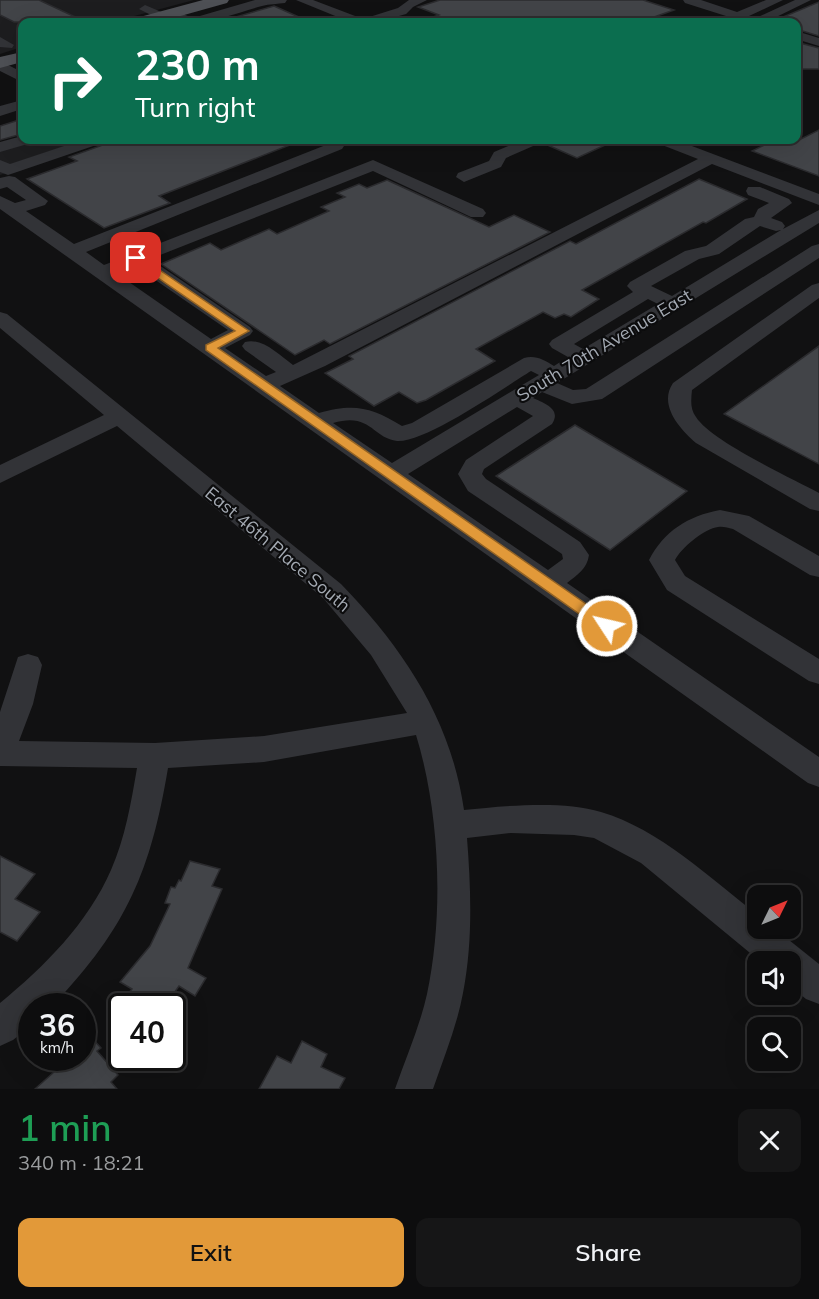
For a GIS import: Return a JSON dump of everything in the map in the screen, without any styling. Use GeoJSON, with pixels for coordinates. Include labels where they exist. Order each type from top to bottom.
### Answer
{"type":"FeatureCollection","features":[{"type":"Feature","properties":{"kind":"main road"},"geometry":{"type":"LineString","coordinates":[[144,16],[167,15],[221,0]]}},
{"type":"Feature","properties":{"kind":"main road"},"geometry":{"type":"LineString","coordinates":[[0,64],[18,58]]}},
{"type":"Feature","properties":{"kind":"street"},"geometry":{"type":"LineString","coordinates":[[206,18],[265,1],[280,0],[349,18],[394,0]]}},
{"type":"Feature","properties":{"kind":"street"},"geometry":{"type":"LineString","coordinates":[[302,0],[349,18]]}},
{"type":"Feature","properties":{"kind":"street"},"geometry":{"type":"LineString","coordinates":[[325,0],[349,18]]}},
{"type":"Feature","properties":{"kind":"street"},"geometry":{"type":"LineString","coordinates":[[379,18],[402,11],[409,4],[421,0]]}},
{"type":"Feature","properties":{"kind":"street"},"geometry":{"type":"LineString","coordinates":[[689,0],[747,18]]}},
{"type":"Feature","properties":{"kind":"street"},"geometry":{"type":"LineString","coordinates":[[732,18],[777,0]]}},
{"type":"Feature","properties":{"kind":"street"},"geometry":{"type":"LineString","coordinates":[[765,18],[805,0]]}},
{"type":"Feature","properties":{"kind":"street"},"geometry":{"type":"LineString","coordinates":[[167,15],[178,18]]}},
{"type":"Feature","properties":{"kind":"street"},"geometry":{"type":"LineString","coordinates":[[801,37],[819,42]]}},
{"type":"Feature","properties":{"kind":"street"},"geometry":{"type":"LineString","coordinates":[[0,64],[18,73]]}},
{"type":"Feature","properties":{"kind":"street"},"geometry":{"type":"LineString","coordinates":[[0,111],[18,105]]}},
{"type":"Feature","properties":{"kind":"street"},"geometry":{"type":"LineString","coordinates":[[0,147],[18,142]]}},
{"type":"Feature","properties":{"kind":"street"},"geometry":{"type":"LineString","coordinates":[[41,144],[56,153]]}},
{"type":"Feature","properties":{"kind":"street"},"geometry":{"type":"LineString","coordinates":[[0,165],[8,170],[84,144]]}},
{"type":"Feature","properties":{"kind":"street"},"geometry":{"type":"LineString","coordinates":[[464,177],[495,164],[500,155],[525,144]]}},
{"type":"Feature","properties":{"kind":"street"},"geometry":{"type":"LineString","coordinates":[[674,144],[751,174],[819,217]]}},
{"type":"Feature","properties":{"kind":"street"},"geometry":{"type":"LineString","coordinates":[[72,251],[336,146]]}},
{"type":"Feature","properties":{"kind":"street"},"geometry":{"type":"LineString","coordinates":[[263,385],[339,351],[712,158]]}},
{"type":"Feature","properties":{"kind":"street"},"geometry":{"type":"LineString","coordinates":[[102,272],[373,165],[477,213]]}},
{"type":"Feature","properties":{"kind":"street"},"geometry":{"type":"LineString","coordinates":[[751,174],[735,183],[783,203],[764,213],[761,220]]}},
{"type":"Feature","properties":{"kind":"street"},"geometry":{"type":"LineString","coordinates":[[0,184],[9,181],[39,201],[7,205]]}},
{"type":"Feature","properties":{"kind":"street"},"geometry":{"type":"LineString","coordinates":[[7,205],[389,475],[819,774]]}},
{"type":"Feature","properties":{"kind":"street","name":"South 70th Avenue East"},"geometry":{"type":"LineString","coordinates":[[389,475],[793,230],[819,217]]}},
{"type":"Feature","properties":{"kind":"street"},"geometry":{"type":"LineString","coordinates":[[673,304],[637,286],[692,255],[712,250],[751,223],[761,220],[793,230]]}},
{"type":"Feature","properties":{"kind":"street"},"geometry":{"type":"LineString","coordinates":[[712,250],[741,262]]}},
{"type":"Feature","properties":{"kind":"street"},"geometry":{"type":"LineString","coordinates":[[315,421],[344,412],[366,414],[399,434],[420,428],[531,362],[570,398],[580,399],[594,394],[819,250]]}},
{"type":"Feature","properties":{"kind":"street"},"geometry":{"type":"LineString","coordinates":[[136,258],[243,331],[210,347]]}},
{"type":"Feature","properties":{"kind":"street"},"geometry":{"type":"LineString","coordinates":[[819,289],[681,388],[678,399],[681,410],[690,425],[708,442],[819,503]]}},
{"type":"Feature","properties":{"kind":"street"},"geometry":{"type":"LineString","coordinates":[[583,357],[559,344],[648,291]]}},
{"type":"Feature","properties":{"kind":"street","name":"East 46th Place South"},"geometry":{"type":"LineString","coordinates":[[0,318],[332,591],[378,641],[404,680],[438,757],[450,825],[453,897],[451,951],[444,996],[414,1089]]}},
{"type":"Feature","properties":{"kind":"street"},"geometry":{"type":"LineString","coordinates":[[252,346],[290,372]]}},
{"type":"Feature","properties":{"kind":"street"},"geometry":{"type":"LineString","coordinates":[[516,398],[544,412],[544,418],[474,465],[470,474],[477,485],[572,548],[576,555],[575,563],[548,584]]}},
{"type":"Feature","properties":{"kind":"street"},"geometry":{"type":"LineString","coordinates":[[0,475],[120,416]]}},
{"type":"Feature","properties":{"kind":"street"},"geometry":{"type":"LineString","coordinates":[[819,567],[740,522],[720,518],[702,522],[668,548],[662,560],[676,583],[819,673]]}},
{"type":"Feature","properties":{"kind":"street"},"geometry":{"type":"LineString","coordinates":[[28,665],[18,704],[0,751],[155,756],[264,749],[424,722]]}},
{"type":"Feature","properties":{"kind":"street"},"geometry":{"type":"LineString","coordinates":[[0,1027],[32,1002],[72,961],[100,921],[123,881],[135,850],[155,756]]}},
{"type":"Feature","properties":{"kind":"street"},"geometry":{"type":"LineString","coordinates":[[450,825],[521,819],[574,820],[599,825],[653,853],[776,951]]}},
{"type":"Feature","properties":{"kind":"street"},"geometry":{"type":"LineString","coordinates":[[801,971],[819,986]]}},
{"type":"Feature","properties":{"kind":"shaded area"},"geometry":{"type":"Polygon","coordinates":[[[0,0],[194,0],[127,18],[18,18],[18,48],[0,54],[0,0]]]}},
{"type":"Feature","properties":{"kind":"shaded area"},"geometry":{"type":"Polygon","coordinates":[[[18,139],[18,144],[93,144],[0,175],[0,146],[18,139]]]}},
{"type":"Feature","properties":{"kind":"building"},"geometry":{"type":"Polygon","coordinates":[[[0,0],[39,0],[77,18],[18,18],[18,22],[14,22],[0,15],[0,0]]]}},
{"type":"Feature","properties":{"kind":"building"},"geometry":{"type":"Polygon","coordinates":[[[440,0],[643,0],[674,10],[651,18],[430,18],[439,15],[418,7],[440,0]]]}},
{"type":"Feature","properties":{"kind":"building"},"geometry":{"type":"Polygon","coordinates":[[[819,2],[819,36],[801,31],[801,18],[781,18],[819,2]]]}},
{"type":"Feature","properties":{"kind":"building"},"geometry":{"type":"Polygon","coordinates":[[[274,6],[301,18],[232,18],[274,6]]]}},
{"type":"Feature","properties":{"kind":"building"},"geometry":{"type":"Polygon","coordinates":[[[801,43],[819,48],[819,69],[801,69],[801,43]]]}},
{"type":"Feature","properties":{"kind":"building"},"geometry":{"type":"Polygon","coordinates":[[[18,120],[18,135],[0,140],[0,126],[18,120]]]}},
{"type":"Feature","properties":{"kind":"building"},"geometry":{"type":"Polygon","coordinates":[[[819,130],[819,176],[752,151],[767,144],[801,144],[801,139],[819,130]]]}},
{"type":"Feature","properties":{"kind":"building"},"geometry":{"type":"Polygon","coordinates":[[[292,144],[159,196],[170,203],[104,228],[27,179],[77,161],[69,157],[103,145],[292,144]]]}},
{"type":"Feature","properties":{"kind":"building"},"geometry":{"type":"Polygon","coordinates":[[[545,144],[607,144],[577,158],[545,144]]]}},
{"type":"Feature","properties":{"kind":"building"},"geometry":{"type":"Polygon","coordinates":[[[699,179],[747,199],[582,290],[599,299],[571,317],[564,314],[555,318],[543,312],[476,349],[495,361],[426,400],[417,403],[399,392],[374,406],[325,373],[353,359],[349,356],[570,241],[576,244],[699,179]]]}},
{"type":"Feature","properties":{"kind":"building"},"geometry":{"type":"Polygon","coordinates":[[[387,180],[489,227],[514,215],[550,232],[330,344],[324,340],[295,355],[161,264],[210,243],[221,250],[269,229],[277,234],[329,211],[321,207],[345,197],[337,193],[359,184],[367,188],[387,180]]]}},
{"type":"Feature","properties":{"kind":"building"},"geometry":{"type":"Polygon","coordinates":[[[819,346],[819,464],[724,414],[819,346]]]}},
{"type":"Feature","properties":{"kind":"building"},"geometry":{"type":"Polygon","coordinates":[[[575,425],[687,491],[610,550],[496,476],[575,425]]]}},
{"type":"Feature","properties":{"kind":"building"},"geometry":{"type":"Polygon","coordinates":[[[0,856],[35,874],[15,899],[40,912],[17,941],[0,932],[0,856]]]}},
{"type":"Feature","properties":{"kind":"building"},"geometry":{"type":"Polygon","coordinates":[[[190,861],[220,869],[212,886],[222,889],[188,968],[206,978],[195,996],[179,986],[174,993],[129,993],[132,989],[120,982],[150,946],[170,904],[165,903],[171,887],[175,888],[179,880],[181,881],[190,861]]]}},
{"type":"Feature","properties":{"kind":"building"},"geometry":{"type":"Polygon","coordinates":[[[302,1041],[327,1054],[321,1067],[345,1078],[339,1089],[259,1089],[277,1056],[291,1063],[302,1041]]]}},
{"type":"Feature","properties":{"kind":"building"},"geometry":{"type":"Polygon","coordinates":[[[96,1042],[101,1048],[97,1051],[108,1064],[108,1071],[114,1071],[118,1075],[111,1082],[117,1089],[35,1089],[54,1072],[96,1071],[96,1042]]]}},
{"type":"Feature","properties":{"kind":"route"},"geometry":{"type":"LineString","coordinates":[[136,258],[243,331],[210,347],[389,475],[607,626]]}}]}
